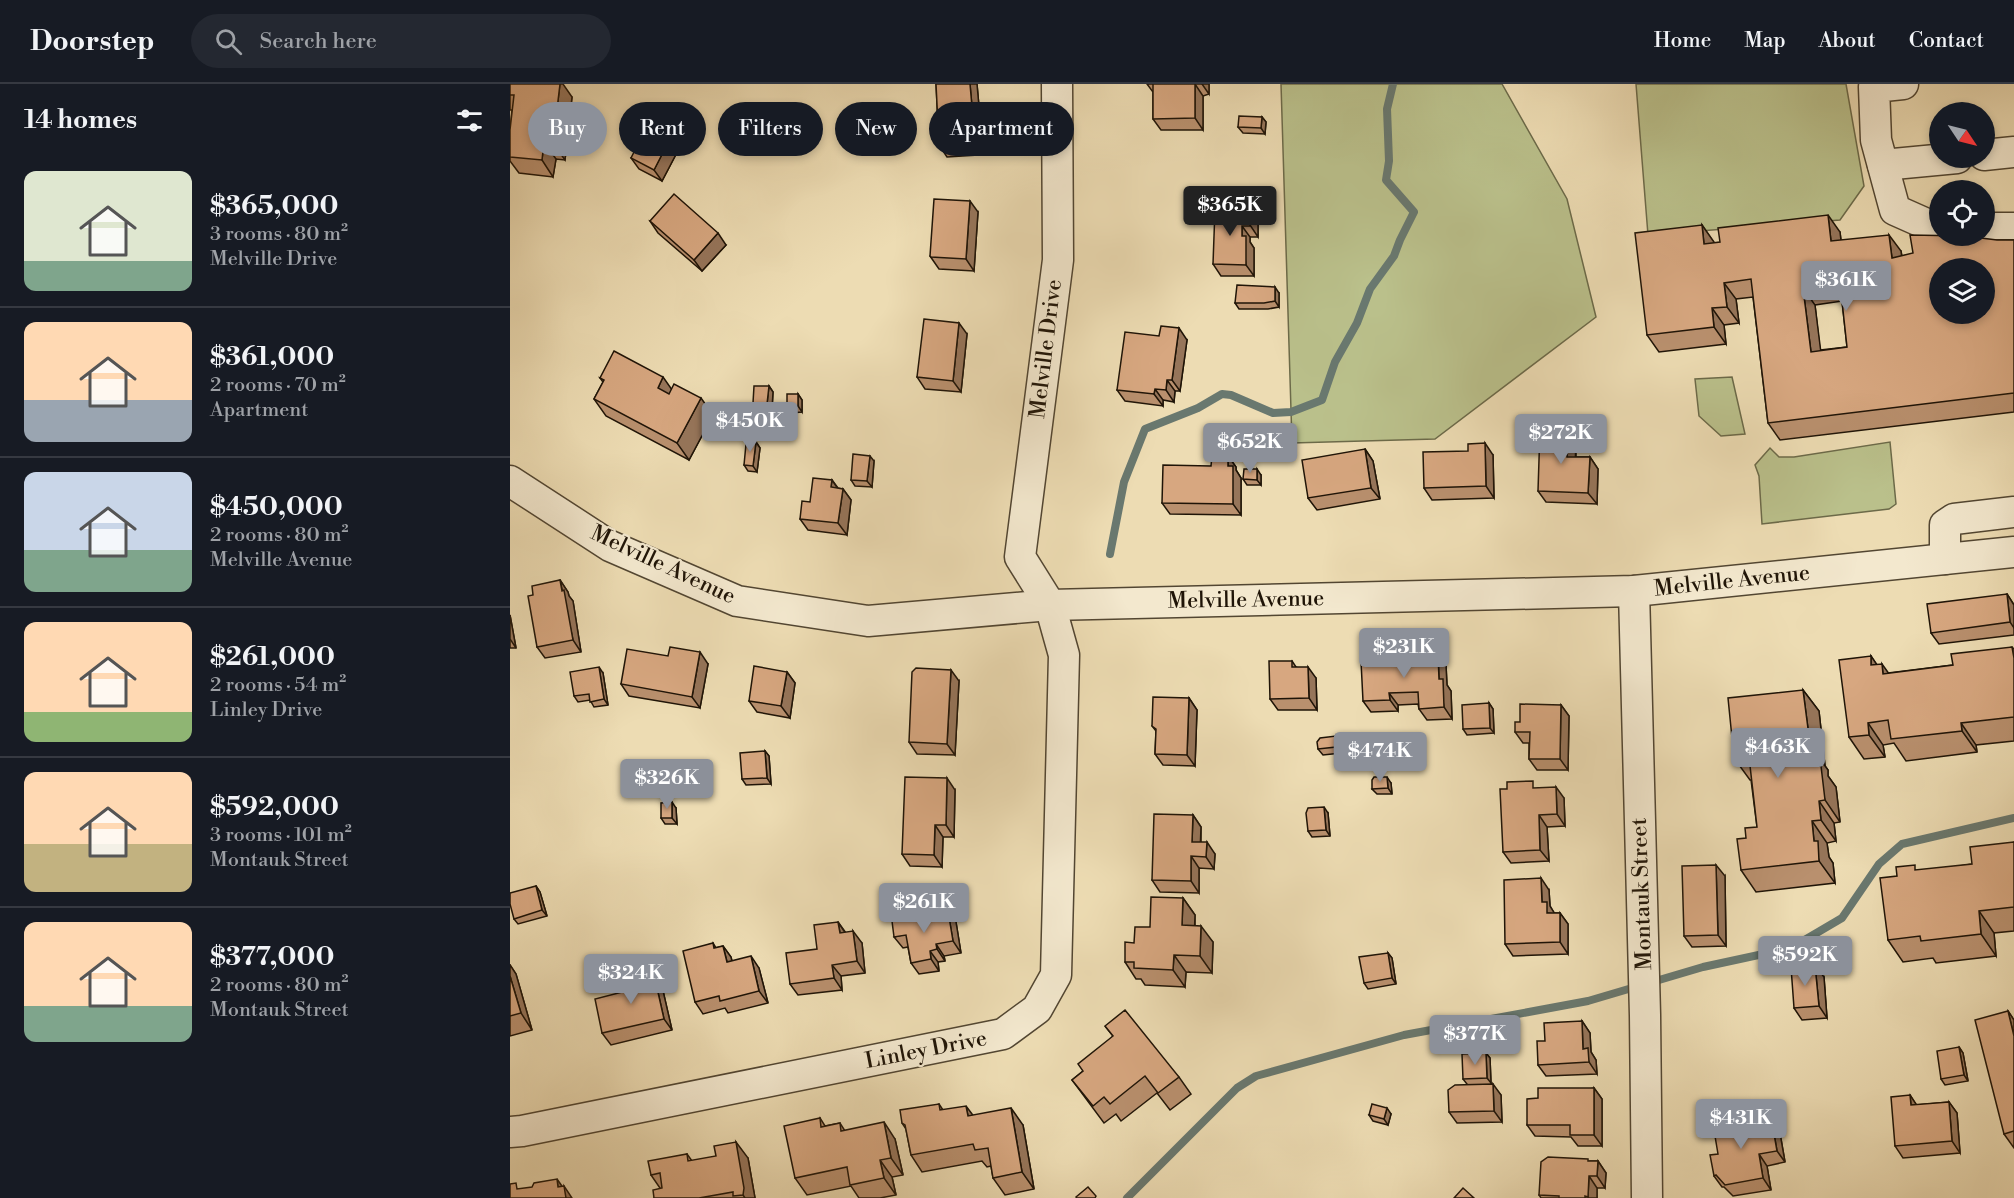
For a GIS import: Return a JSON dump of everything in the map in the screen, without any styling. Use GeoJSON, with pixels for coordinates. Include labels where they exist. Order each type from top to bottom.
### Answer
{"type":"FeatureCollection","features":[{"type":"Feature","properties":{"kind":"street","name":"Melville Drive"},"geometry":{"type":"LineString","coordinates":[[1050,605],[1020,557],[1058,260],[1057,84]]}},
{"type":"Feature","properties":{"kind":"street"},"geometry":{"type":"LineString","coordinates":[[1903,84],[1874,87],[1876,140],[1895,210],[1929,225]]}},
{"type":"Feature","properties":{"kind":"street"},"geometry":{"type":"LineString","coordinates":[[1995,154],[2014,152]]}},
{"type":"Feature","properties":{"kind":"street"},"geometry":{"type":"LineString","coordinates":[[1883,165],[1929,161]]}},
{"type":"Feature","properties":{"kind":"street"},"geometry":{"type":"LineString","coordinates":[[1995,228],[2014,228]]}},
{"type":"Feature","properties":{"kind":"street","name":"Melville Avenue"},"geometry":{"type":"LineString","coordinates":[[510,481],[610,546],[737,601],[868,621],[1050,605],[1634,591],[2014,552]]}},
{"type":"Feature","properties":{"kind":"street"},"geometry":{"type":"LineString","coordinates":[[1945,559],[1945,525],[1954,519],[2014,512]]}},
{"type":"Feature","properties":{"kind":"street","name":"Montauk Street"},"geometry":{"type":"LineString","coordinates":[[1634,591],[1645,1015],[1647,1198]]}},
{"type":"Feature","properties":{"kind":"street","name":"Linley Drive"},"geometry":{"type":"LineString","coordinates":[[510,1132],[1003,1034],[1037,1009],[1056,975],[1064,655],[1050,605]]}},
{"type":"Feature","properties":{"kind":"green space"},"geometry":{"type":"Polygon","coordinates":[[[1281,84],[1502,84],[1567,199],[1596,317],[1435,439],[1292,443],[1281,84]]]}},
{"type":"Feature","properties":{"kind":"green space"},"geometry":{"type":"Polygon","coordinates":[[[1636,84],[1846,84],[1864,186],[1840,220],[1648,235],[1636,84]]]}},
{"type":"Feature","properties":{"kind":"green space"},"geometry":{"type":"Polygon","coordinates":[[[1732,377],[1745,434],[1721,436],[1699,416],[1695,379],[1732,377]]]}},
{"type":"Feature","properties":{"kind":"green space"},"geometry":{"type":"Polygon","coordinates":[[[1890,442],[1896,504],[1889,509],[1762,524],[1759,476],[1755,465],[1770,448],[1779,457],[1794,457],[1890,442]]]}},
{"type":"Feature","properties":{"kind":"building"},"geometry":{"type":"Polygon","coordinates":[[[510,84],[560,84],[558,102],[528,102],[528,156],[542,156],[542,160],[510,157],[514,95],[510,95],[510,84]]]}},
{"type":"Feature","properties":{"kind":"building"},"geometry":{"type":"Polygon","coordinates":[[[936,84],[970,84],[972,102],[937,102],[936,84]]]}},
{"type":"Feature","properties":{"kind":"building"},"geometry":{"type":"Polygon","coordinates":[[[1153,84],[1195,84],[1195,118],[1153,119],[1153,84]]]}},
{"type":"Feature","properties":{"kind":"building"},"geometry":{"type":"Polygon","coordinates":[[[1239,116],[1262,117],[1261,128],[1238,127],[1239,116]]]}},
{"type":"Feature","properties":{"kind":"building"},"geometry":{"type":"Polygon","coordinates":[[[632,156],[661,156],[654,170],[631,158],[632,156]]]}},
{"type":"Feature","properties":{"kind":"building"},"geometry":{"type":"Polygon","coordinates":[[[674,194],[718,233],[694,260],[650,221],[674,194]]]}},
{"type":"Feature","properties":{"kind":"building"},"geometry":{"type":"Polygon","coordinates":[[[934,199],[970,201],[966,259],[930,256],[934,199]]]}},
{"type":"Feature","properties":{"kind":"building"},"geometry":{"type":"Polygon","coordinates":[[[1215,209],[1242,210],[1242,213],[1250,213],[1250,226],[1242,226],[1242,236],[1246,236],[1246,265],[1213,264],[1215,209]]]}},
{"type":"Feature","properties":{"kind":"building"},"geometry":{"type":"Polygon","coordinates":[[[1828,215],[1831,241],[1889,235],[1892,258],[1913,253],[1910,235],[1929,235],[1929,246],[1995,246],[1995,240],[2014,240],[2014,393],[1768,423],[1751,279],[1724,283],[1727,307],[1712,308],[1714,327],[1647,335],[1635,233],[1702,225],[1704,244],[1720,242],[1718,228],[1828,215]],[[1840,283],[1803,288],[1811,352],[1847,347],[1840,283]]]}},
{"type":"Feature","properties":{"kind":"building"},"geometry":{"type":"Polygon","coordinates":[[[1237,285],[1275,287],[1275,301],[1235,303],[1237,285]]]}},
{"type":"Feature","properties":{"kind":"building"},"geometry":{"type":"Polygon","coordinates":[[[924,319],[959,323],[953,381],[917,377],[924,319]]]}},
{"type":"Feature","properties":{"kind":"building"},"geometry":{"type":"Polygon","coordinates":[[[1161,326],[1179,328],[1172,380],[1167,380],[1166,390],[1155,389],[1154,394],[1117,390],[1125,332],[1159,336],[1161,326]]]}},
{"type":"Feature","properties":{"kind":"building"},"geometry":{"type":"Polygon","coordinates":[[[614,351],[663,377],[658,388],[669,394],[674,384],[701,398],[677,443],[594,399],[604,380],[600,378],[614,351]]]}},
{"type":"Feature","properties":{"kind":"building"},"geometry":{"type":"Polygon","coordinates":[[[754,386],[769,386],[767,404],[753,403],[754,386]]]}},
{"type":"Feature","properties":{"kind":"building"},"geometry":{"type":"Polygon","coordinates":[[[787,394],[798,394],[798,406],[787,407],[787,394]]]}},
{"type":"Feature","properties":{"kind":"building"},"geometry":{"type":"Polygon","coordinates":[[[1540,429],[1568,429],[1567,457],[1590,457],[1588,493],[1538,491],[1540,429]]]}},
{"type":"Feature","properties":{"kind":"building"},"geometry":{"type":"Polygon","coordinates":[[[748,441],[756,442],[753,466],[744,465],[748,441]]]}},
{"type":"Feature","properties":{"kind":"building"},"geometry":{"type":"Polygon","coordinates":[[[1485,443],[1486,486],[1424,488],[1423,452],[1468,451],[1468,444],[1485,443]]]}},
{"type":"Feature","properties":{"kind":"building"},"geometry":{"type":"Polygon","coordinates":[[[1365,449],[1371,488],[1308,498],[1302,460],[1365,449]]]}},
{"type":"Feature","properties":{"kind":"building"},"geometry":{"type":"Polygon","coordinates":[[[853,454],[870,456],[867,481],[851,480],[853,454]]]}},
{"type":"Feature","properties":{"kind":"building"},"geometry":{"type":"Polygon","coordinates":[[[1212,456],[1228,456],[1228,466],[1233,466],[1233,504],[1162,503],[1163,465],[1211,466],[1212,456]]]}},
{"type":"Feature","properties":{"kind":"building"},"geometry":{"type":"Polygon","coordinates":[[[1244,469],[1257,469],[1257,480],[1243,479],[1244,469]]]}},
{"type":"Feature","properties":{"kind":"building"},"geometry":{"type":"Polygon","coordinates":[[[813,478],[832,480],[831,487],[843,489],[838,523],[800,519],[802,501],[810,502],[813,478]]]}},
{"type":"Feature","properties":{"kind":"building"},"geometry":{"type":"Polygon","coordinates":[[[560,580],[573,640],[537,647],[528,596],[533,595],[532,586],[560,580]]]}},
{"type":"Feature","properties":{"kind":"building"},"geometry":{"type":"Polygon","coordinates":[[[2007,594],[2010,622],[1931,633],[1927,604],[2007,594]]]}},
{"type":"Feature","properties":{"kind":"building"},"geometry":{"type":"Polygon","coordinates":[[[670,647],[700,652],[692,697],[621,684],[627,649],[668,656],[670,647]]]}},
{"type":"Feature","properties":{"kind":"building"},"geometry":{"type":"Polygon","coordinates":[[[2012,647],[2014,717],[1961,723],[1962,731],[1891,739],[1888,720],[1868,723],[1869,735],[1849,737],[1839,660],[1871,656],[1871,665],[1882,664],[1883,674],[1953,665],[1951,654],[2012,647]]]}},
{"type":"Feature","properties":{"kind":"building"},"geometry":{"type":"Polygon","coordinates":[[[1438,653],[1439,679],[1443,679],[1444,707],[1419,709],[1418,692],[1389,693],[1390,700],[1363,701],[1361,661],[1408,659],[1408,654],[1438,653]]]}},
{"type":"Feature","properties":{"kind":"building"},"geometry":{"type":"Polygon","coordinates":[[[1269,661],[1292,661],[1292,667],[1308,667],[1309,698],[1270,699],[1269,661]]]}},
{"type":"Feature","properties":{"kind":"building"},"geometry":{"type":"Polygon","coordinates":[[[754,666],[787,672],[781,706],[749,701],[754,666]]]}},
{"type":"Feature","properties":{"kind":"building"},"geometry":{"type":"Polygon","coordinates":[[[599,667],[604,699],[590,702],[589,694],[574,696],[570,672],[599,667]]]}},
{"type":"Feature","properties":{"kind":"building"},"geometry":{"type":"Polygon","coordinates":[[[916,668],[951,670],[947,744],[909,742],[912,672],[916,668]]]}},
{"type":"Feature","properties":{"kind":"building"},"geometry":{"type":"Polygon","coordinates":[[[1803,690],[1810,744],[1806,745],[1806,749],[1812,748],[1814,766],[1821,766],[1825,800],[1819,801],[1821,820],[1812,821],[1814,841],[1818,841],[1819,861],[1741,870],[1737,839],[1746,838],[1745,828],[1757,827],[1749,757],[1734,758],[1728,698],[1803,690]]]}},
{"type":"Feature","properties":{"kind":"building"},"geometry":{"type":"Polygon","coordinates":[[[1153,697],[1189,698],[1187,755],[1155,754],[1156,729],[1152,726],[1153,697]]]}},
{"type":"Feature","properties":{"kind":"building"},"geometry":{"type":"Polygon","coordinates":[[[1489,703],[1490,728],[1463,729],[1462,705],[1489,703]]]}},
{"type":"Feature","properties":{"kind":"building"},"geometry":{"type":"Polygon","coordinates":[[[1520,704],[1561,705],[1560,759],[1529,759],[1530,732],[1515,732],[1515,722],[1520,722],[1520,704]]]}},
{"type":"Feature","properties":{"kind":"building"},"geometry":{"type":"Polygon","coordinates":[[[1336,736],[1336,747],[1318,749],[1317,742],[1320,738],[1336,736]]]}},
{"type":"Feature","properties":{"kind":"building"},"geometry":{"type":"Polygon","coordinates":[[[765,751],[767,778],[742,779],[740,753],[765,751]]]}},
{"type":"Feature","properties":{"kind":"building"},"geometry":{"type":"Polygon","coordinates":[[[905,777],[947,778],[946,825],[935,825],[934,855],[902,854],[905,777]]]}},
{"type":"Feature","properties":{"kind":"building"},"geometry":{"type":"Polygon","coordinates":[[[1374,777],[1387,777],[1388,788],[1372,789],[1374,777]]]}},
{"type":"Feature","properties":{"kind":"building"},"geometry":{"type":"Polygon","coordinates":[[[1533,781],[1533,788],[1556,787],[1557,814],[1539,815],[1540,850],[1503,852],[1500,789],[1507,789],[1507,782],[1533,781]]]}},
{"type":"Feature","properties":{"kind":"building"},"geometry":{"type":"Polygon","coordinates":[[[672,802],[672,818],[661,818],[661,803],[672,802]]]}},
{"type":"Feature","properties":{"kind":"building"},"geometry":{"type":"Polygon","coordinates":[[[1324,807],[1326,830],[1308,831],[1306,813],[1308,808],[1324,807]]]}},
{"type":"Feature","properties":{"kind":"building"},"geometry":{"type":"Polygon","coordinates":[[[1154,814],[1193,815],[1192,842],[1207,842],[1206,857],[1191,856],[1191,881],[1152,880],[1154,814]]]}},
{"type":"Feature","properties":{"kind":"building"},"geometry":{"type":"Polygon","coordinates":[[[2014,842],[2014,907],[1979,911],[1981,934],[1921,941],[1920,936],[1888,940],[1880,878],[1897,876],[1896,867],[1915,865],[1915,870],[1972,864],[1970,847],[2014,842]]]}},
{"type":"Feature","properties":{"kind":"building"},"geometry":{"type":"Polygon","coordinates":[[[1716,865],[1718,935],[1684,936],[1682,866],[1716,865]]]}},
{"type":"Feature","properties":{"kind":"building"},"geometry":{"type":"Polygon","coordinates":[[[1541,878],[1542,902],[1547,902],[1547,913],[1560,913],[1560,942],[1505,944],[1504,880],[1541,878]]]}},
{"type":"Feature","properties":{"kind":"building"},"geometry":{"type":"Polygon","coordinates":[[[536,886],[542,910],[514,919],[510,893],[536,886]]]}},
{"type":"Feature","properties":{"kind":"building"},"geometry":{"type":"Polygon","coordinates":[[[1151,897],[1183,898],[1182,925],[1201,926],[1200,956],[1174,955],[1173,970],[1134,968],[1134,962],[1125,962],[1125,942],[1134,943],[1135,927],[1150,927],[1151,897]]]}},
{"type":"Feature","properties":{"kind":"building"},"geometry":{"type":"Polygon","coordinates":[[[948,911],[953,941],[936,944],[937,949],[930,951],[931,959],[911,963],[906,935],[894,937],[892,921],[948,911]]]}},
{"type":"Feature","properties":{"kind":"building"},"geometry":{"type":"Polygon","coordinates":[[[838,922],[840,933],[853,931],[857,961],[832,965],[834,978],[790,984],[786,953],[817,949],[814,925],[838,922]]]}},
{"type":"Feature","properties":{"kind":"building"},"geometry":{"type":"Polygon","coordinates":[[[713,943],[714,948],[723,946],[727,962],[751,956],[759,991],[720,1001],[719,996],[695,1002],[683,951],[713,943]]]}},
{"type":"Feature","properties":{"kind":"building"},"geometry":{"type":"Polygon","coordinates":[[[1388,953],[1392,978],[1364,983],[1359,957],[1388,953]]]}},
{"type":"Feature","properties":{"kind":"building"},"geometry":{"type":"Polygon","coordinates":[[[1815,965],[1819,1006],[1794,1008],[1791,967],[1815,965]]]}},
{"type":"Feature","properties":{"kind":"building"},"geometry":{"type":"Polygon","coordinates":[[[653,970],[664,1019],[602,1033],[595,999],[638,988],[635,974],[653,970]]]}},
{"type":"Feature","properties":{"kind":"building"},"geometry":{"type":"Polygon","coordinates":[[[510,976],[521,1013],[510,1016],[510,976]]]}},
{"type":"Feature","properties":{"kind":"building"},"geometry":{"type":"Polygon","coordinates":[[[1125,1010],[1179,1077],[1158,1093],[1145,1076],[1110,1104],[1104,1097],[1093,1106],[1072,1080],[1083,1071],[1078,1064],[1113,1036],[1105,1026],[1125,1010]]]}},
{"type":"Feature","properties":{"kind":"building"},"geometry":{"type":"Polygon","coordinates":[[[2008,1011],[2014,1036],[2014,1131],[2004,1134],[1975,1020],[2008,1011]]]}},
{"type":"Feature","properties":{"kind":"building"},"geometry":{"type":"Polygon","coordinates":[[[1582,1021],[1583,1049],[1588,1048],[1589,1062],[1538,1065],[1537,1041],[1545,1041],[1544,1023],[1582,1021]]]}},
{"type":"Feature","properties":{"kind":"building"},"geometry":{"type":"Polygon","coordinates":[[[1959,1047],[1964,1075],[1941,1079],[1937,1051],[1959,1047]]]}},
{"type":"Feature","properties":{"kind":"building"},"geometry":{"type":"Polygon","coordinates":[[[1486,1053],[1487,1078],[1463,1079],[1462,1054],[1486,1053]]]}},
{"type":"Feature","properties":{"kind":"building"},"geometry":{"type":"Polygon","coordinates":[[[1493,1084],[1494,1111],[1449,1112],[1448,1090],[1455,1085],[1493,1084]]]}},
{"type":"Feature","properties":{"kind":"building"},"geometry":{"type":"Polygon","coordinates":[[[1538,1088],[1594,1088],[1594,1135],[1570,1135],[1570,1125],[1527,1125],[1527,1099],[1538,1098],[1538,1088]]]}},
{"type":"Feature","properties":{"kind":"building"},"geometry":{"type":"Polygon","coordinates":[[[1910,1095],[1911,1105],[1949,1102],[1952,1141],[1895,1146],[1891,1097],[1910,1095]]]}},
{"type":"Feature","properties":{"kind":"building"},"geometry":{"type":"Polygon","coordinates":[[[939,1104],[940,1110],[966,1106],[968,1116],[1011,1108],[1022,1172],[993,1178],[988,1148],[975,1150],[973,1144],[911,1155],[900,1110],[939,1104]]]}},
{"type":"Feature","properties":{"kind":"building"},"geometry":{"type":"Polygon","coordinates":[[[1372,1104],[1387,1108],[1384,1119],[1369,1115],[1372,1104]]]}},
{"type":"Feature","properties":{"kind":"building"},"geometry":{"type":"Polygon","coordinates":[[[1755,1116],[1756,1125],[1772,1122],[1777,1151],[1759,1154],[1763,1178],[1725,1185],[1716,1175],[1714,1176],[1710,1155],[1718,1154],[1713,1124],[1755,1116]]]}},
{"type":"Feature","properties":{"kind":"building"},"geometry":{"type":"Polygon","coordinates":[[[820,1118],[821,1127],[840,1123],[841,1131],[884,1122],[891,1158],[880,1160],[884,1178],[850,1185],[847,1167],[795,1178],[784,1126],[820,1118]]]}},
{"type":"Feature","properties":{"kind":"building"},"geometry":{"type":"Polygon","coordinates":[[[736,1142],[744,1188],[743,1195],[733,1196],[733,1192],[699,1198],[654,1198],[653,1190],[662,1188],[660,1173],[651,1175],[648,1161],[687,1154],[688,1161],[716,1156],[714,1146],[736,1142]]]}},
{"type":"Feature","properties":{"kind":"building"},"geometry":{"type":"Polygon","coordinates":[[[1548,1157],[1598,1161],[1597,1176],[1589,1176],[1588,1197],[1559,1198],[1559,1196],[1539,1195],[1541,1162],[1548,1157]]]}},
{"type":"Feature","properties":{"kind":"building"},"geometry":{"type":"Polygon","coordinates":[[[557,1179],[558,1187],[564,1186],[566,1198],[510,1198],[510,1184],[516,1183],[517,1189],[557,1179]]]}},
{"type":"Feature","properties":{"kind":"building"},"geometry":{"type":"Polygon","coordinates":[[[1088,1187],[1096,1196],[1095,1198],[1076,1197],[1088,1187]]]}},
{"type":"Feature","properties":{"kind":"building"},"geometry":{"type":"Polygon","coordinates":[[[1463,1188],[1474,1198],[1454,1198],[1463,1188]]]}},
{"type":"Feature","properties":{"kind":"waterway"},"geometry":{"type":"LineString","coordinates":[[1110,554],[1124,482],[1145,429],[1198,408],[1222,394],[1231,395],[1273,413],[1291,412],[1322,400],[1335,362],[1357,323],[1370,289],[1394,256],[1414,212],[1386,180],[1389,161],[1387,109],[1393,84]]}},
{"type":"Feature","properties":{"kind":"waterway"},"geometry":{"type":"LineString","coordinates":[[1127,1198],[1237,1088],[1256,1076],[1404,1035],[1588,1001],[1703,967],[1791,948],[1842,918],[1879,864],[1902,844],[2014,818]]}}]}
